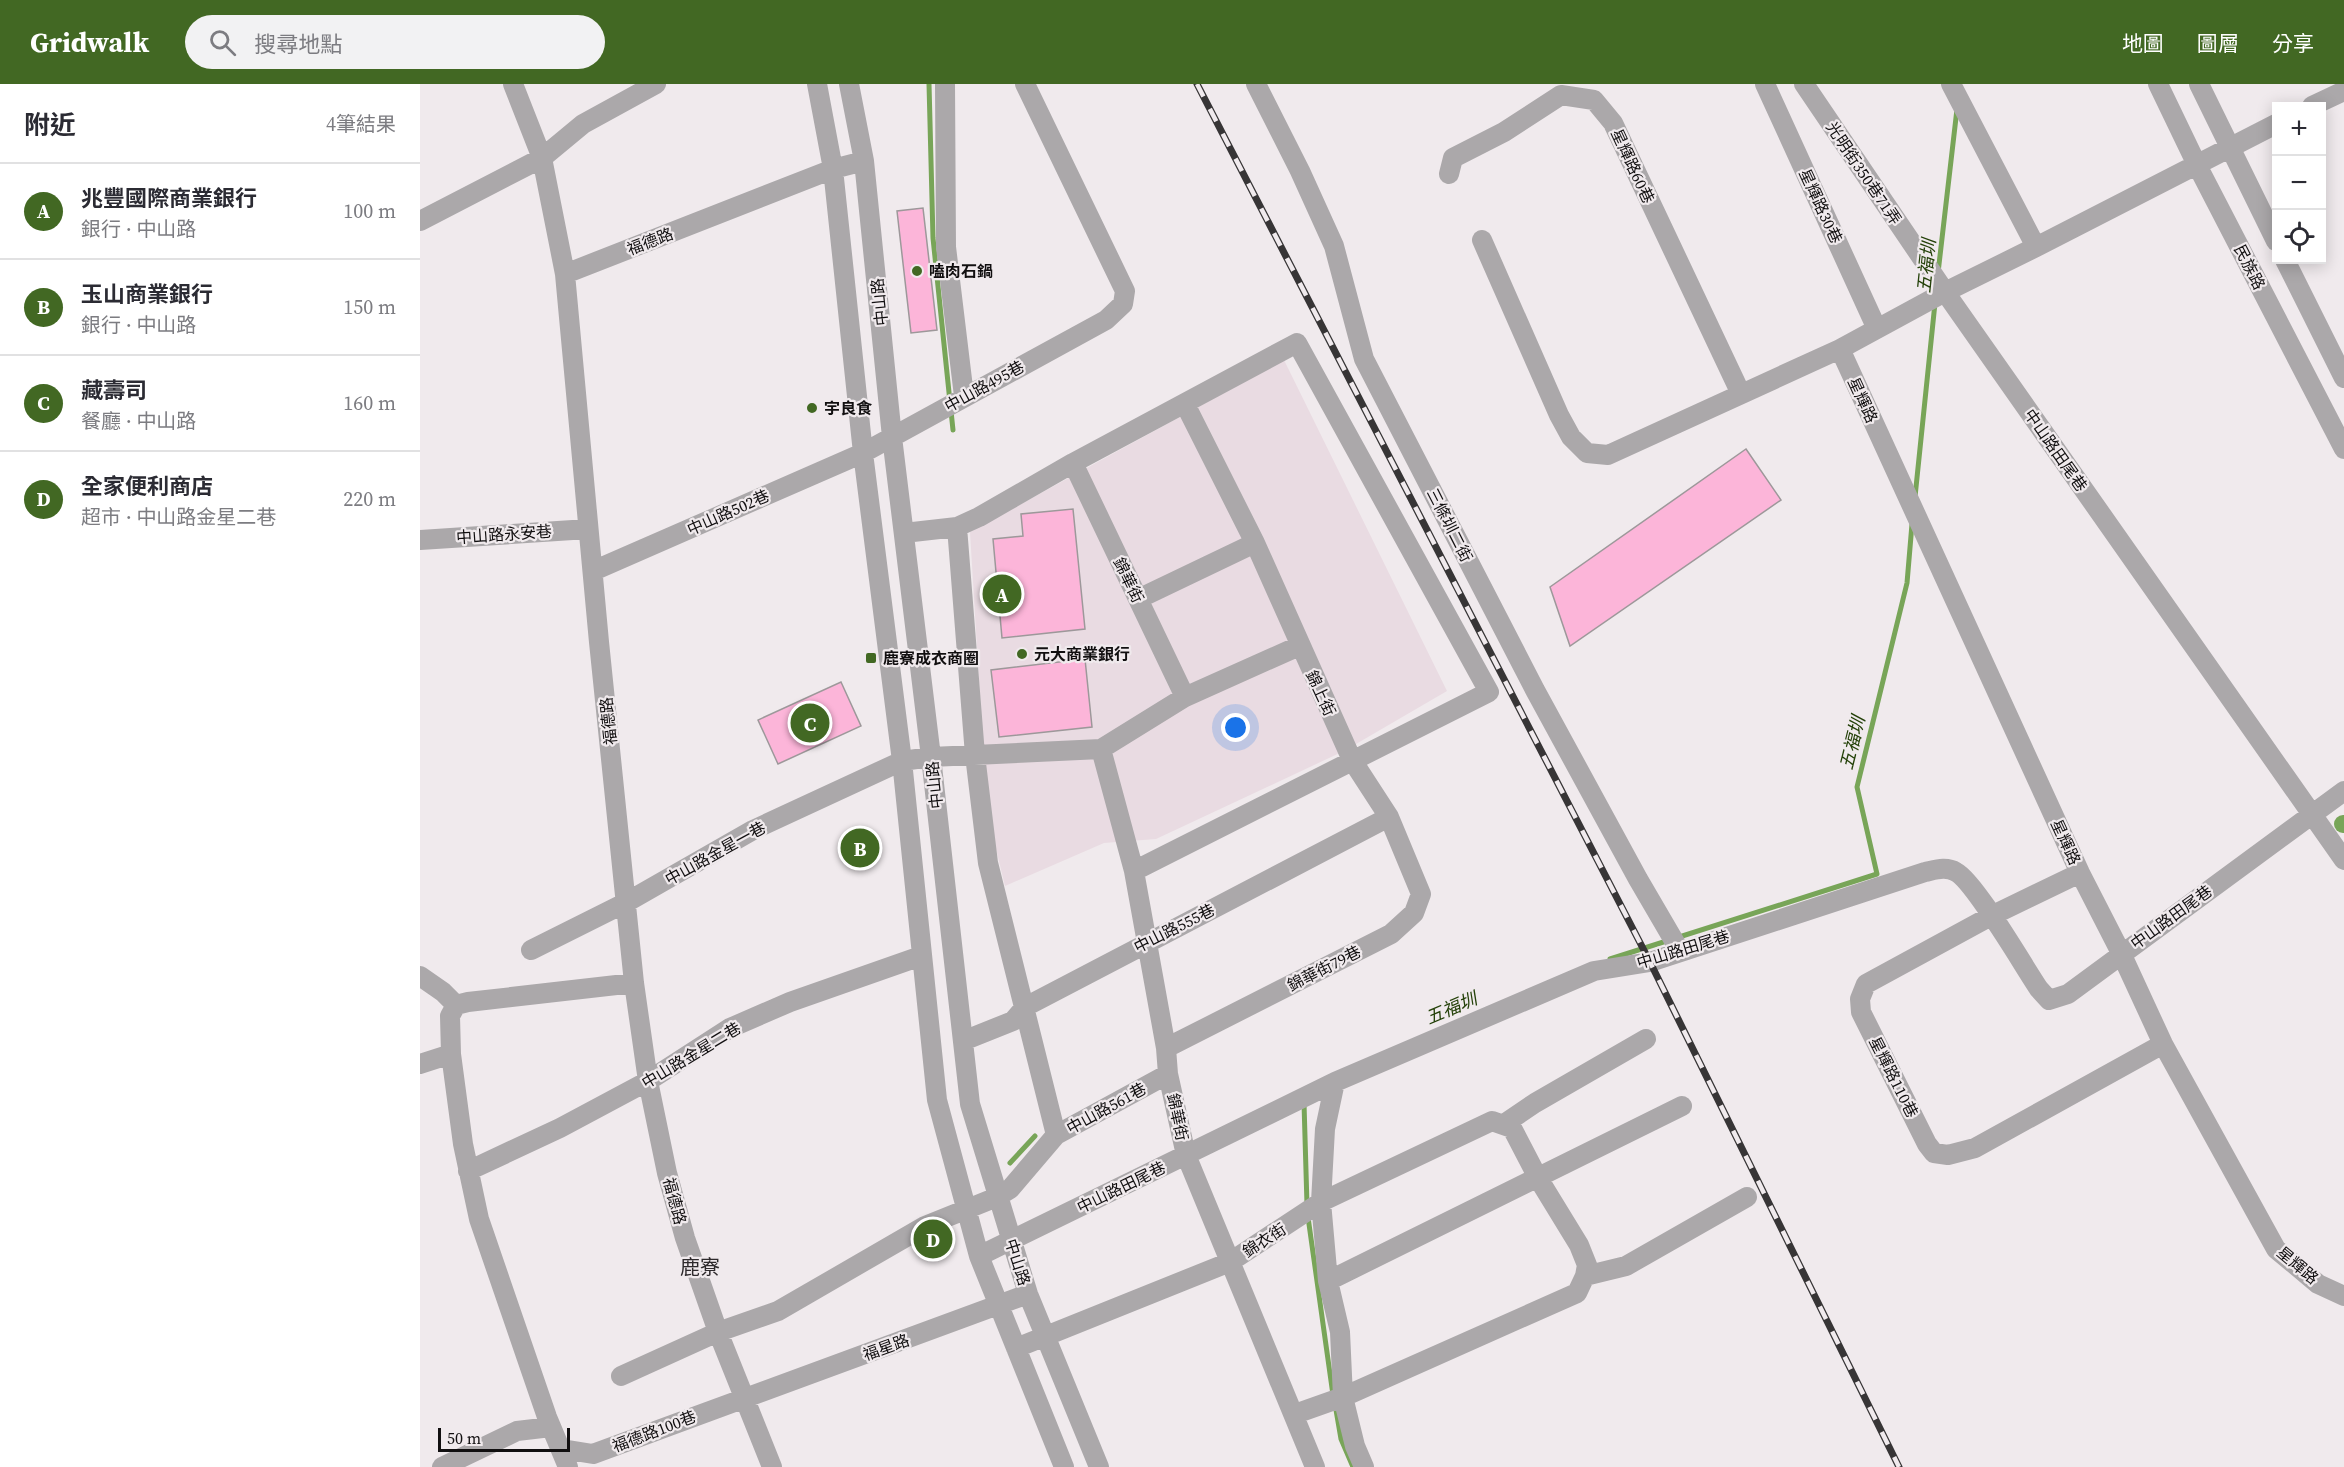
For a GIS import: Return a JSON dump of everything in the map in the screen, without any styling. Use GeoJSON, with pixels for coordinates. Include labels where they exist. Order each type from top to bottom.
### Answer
{"type":"FeatureCollection","features":[{"type":"Feature","properties":{"kind":"street"},"geometry":{"type":"LineString","coordinates":[[513,84],[542,158],[565,274]]}},
{"type":"Feature","properties":{"kind":"street"},"geometry":{"type":"LineString","coordinates":[[420,221],[542,158],[583,124],[657,84]]}},
{"type":"Feature","properties":{"kind":"street","name":"中山路"},"geometry":{"type":"LineString","coordinates":[[817,84],[834,169],[863,453],[902,761],[938,1100],[966,1211],[980,1256],[1064,1467]]}},
{"type":"Feature","properties":{"kind":"street","name":"中山路"},"geometry":{"type":"LineString","coordinates":[[849,84],[864,161],[892,437],[970,1104],[1028,1294],[1099,1467]]}},
{"type":"Feature","properties":{"kind":"street"},"geometry":{"type":"LineString","coordinates":[[945,84],[946,247],[964,396]]}},
{"type":"Feature","properties":{"kind":"street","name":"中山路495巷"},"geometry":{"type":"LineString","coordinates":[[863,453],[1106,320],[1123,304],[1125,291],[1024,84]]}},
{"type":"Feature","properties":{"kind":"street","name":"三條圳二街"},"geometry":{"type":"LineString","coordinates":[[1256,84],[1300,171],[1334,246],[1364,359],[1535,690],[1638,879],[1676,943]]}},
{"type":"Feature","properties":{"kind":"street","name":"星輝路30巷"},"geometry":{"type":"LineString","coordinates":[[1765,84],[1877,328]]}},
{"type":"Feature","properties":{"kind":"street","name":"光明街350巷71弄"},"geometry":{"type":"LineString","coordinates":[[1804,84],[1945,292]]}},
{"type":"Feature","properties":{"kind":"street"},"geometry":{"type":"LineString","coordinates":[[1951,84],[2036,248]]}},
{"type":"Feature","properties":{"kind":"street","name":"民族路"},"geometry":{"type":"LineString","coordinates":[[2158,84],[2196,165],[2344,449]]}},
{"type":"Feature","properties":{"kind":"street"},"geometry":{"type":"LineString","coordinates":[[2199,84],[2272,231]]}},
{"type":"Feature","properties":{"kind":"street"},"geometry":{"type":"LineString","coordinates":[[2321,102],[2344,91]]}},
{"type":"Feature","properties":{"kind":"street","name":"星輝路60巷"},"geometry":{"type":"LineString","coordinates":[[1449,174],[1453,158],[1504,132],[1561,95],[1594,100],[1613,123],[1741,394]]}},
{"type":"Feature","properties":{"kind":"street"},"geometry":{"type":"LineString","coordinates":[[1482,240],[1559,415],[1571,437],[1587,453],[1608,455],[1840,349],[1945,292],[2036,248],[2272,126]]}},
{"type":"Feature","properties":{"kind":"street","name":"福德路"},"geometry":{"type":"LineString","coordinates":[[772,1467],[718,1332],[682,1227],[667,1173],[648,1081],[634,983],[588,529],[565,274],[834,169],[864,161]]}},
{"type":"Feature","properties":{"kind":"street"},"geometry":{"type":"LineString","coordinates":[[2287,264],[2344,378]]}},
{"type":"Feature","properties":{"kind":"street","name":"中山路田尾巷"},"geometry":{"type":"LineString","coordinates":[[1945,292],[2344,860]]}},
{"type":"Feature","properties":{"kind":"street"},"geometry":{"type":"LineString","coordinates":[[904,533],[957,527],[979,517],[1073,463],[1297,343],[1489,692],[1134,871]]}},
{"type":"Feature","properties":{"kind":"street","name":"星輝路"},"geometry":{"type":"LineString","coordinates":[[1840,349],[2080,873],[2121,953],[2163,1044],[2276,1249],[2318,1284],[2344,1296]]}},
{"type":"Feature","properties":{"kind":"street","name":"錦上街"},"geometry":{"type":"LineString","coordinates":[[1185,404],[1255,543],[1299,646],[1352,760],[1389,817]]}},
{"type":"Feature","properties":{"kind":"street","name":"中山路502巷"},"geometry":{"type":"LineString","coordinates":[[593,571],[863,453]]}},
{"type":"Feature","properties":{"kind":"street","name":"錦華街"},"geometry":{"type":"LineString","coordinates":[[1073,463],[1185,698]]}},
{"type":"Feature","properties":{"kind":"street"},"geometry":{"type":"LineString","coordinates":[[957,527],[975,755],[988,863],[1056,1135]]}},
{"type":"Feature","properties":{"kind":"street","name":"中山路永安巷"},"geometry":{"type":"LineString","coordinates":[[420,540],[588,529]]}},
{"type":"Feature","properties":{"kind":"street"},"geometry":{"type":"LineString","coordinates":[[1138,599],[1255,543]]}},
{"type":"Feature","properties":{"kind":"street"},"geometry":{"type":"LineString","coordinates":[[902,761],[931,757],[1101,749],[1185,698],[1299,646]]}},
{"type":"Feature","properties":{"kind":"street","name":"錦華街"},"geometry":{"type":"LineString","coordinates":[[1101,749],[1134,871],[1166,1048],[1168,1074],[1186,1155],[1315,1467]]}},
{"type":"Feature","properties":{"kind":"street","name":"中山路金星一巷"},"geometry":{"type":"LineString","coordinates":[[531,950],[627,902],[753,830],[902,761]]}},
{"type":"Feature","properties":{"kind":"street","name":"中山路田尾巷"},"geometry":{"type":"LineString","coordinates":[[980,1256],[1335,1082],[1594,970],[1650,962],[1676,943],[1925,872],[1947,868],[1958,873],[2049,1000],[2068,993],[2344,791]]}},
{"type":"Feature","properties":{"kind":"street","name":"中山路555巷"},"geometry":{"type":"LineString","coordinates":[[963,1041],[1013,1021],[1025,1007],[1147,941],[1389,817]]}},
{"type":"Feature","properties":{"kind":"street","name":"錦華街79巷"},"geometry":{"type":"LineString","coordinates":[[1166,1048],[1390,934],[1414,913],[1421,894],[1389,817]]}},
{"type":"Feature","properties":{"kind":"street","name":"星輝路110巷"},"geometry":{"type":"LineString","coordinates":[[2080,873],[1991,916],[1866,984],[1860,999],[1861,1012],[1927,1144],[1934,1153],[1948,1155],[1975,1148],[2163,1044]]}},
{"type":"Feature","properties":{"kind":"street","name":"中山路金星二巷"},"geometry":{"type":"LineString","coordinates":[[468,1171],[560,1128],[648,1081],[730,1028],[790,1002],[921,956]]}},
{"type":"Feature","properties":{"kind":"street"},"geometry":{"type":"LineString","coordinates":[[420,976],[443,992],[456,1005]]}},
{"type":"Feature","properties":{"kind":"street"},"geometry":{"type":"LineString","coordinates":[[565,1458],[551,1427],[479,1219],[468,1171],[452,1054],[450,1016],[456,1005],[468,1002],[634,983]]}},
{"type":"Feature","properties":{"kind":"street","name":"錦衣街"},"geometry":{"type":"LineString","coordinates":[[1016,1348],[1230,1262],[1321,1202],[1492,1121],[1504,1124],[1535,1103],[1646,1039]]}},
{"type":"Feature","properties":{"kind":"street"},"geometry":{"type":"LineString","coordinates":[[420,1064],[452,1054]]}},
{"type":"Feature","properties":{"kind":"street","name":"中山路561巷"},"geometry":{"type":"LineString","coordinates":[[997,1197],[1010,1189],[1056,1135],[1168,1074]]}},
{"type":"Feature","properties":{"kind":"street"},"geometry":{"type":"LineString","coordinates":[[1335,1082],[1325,1129],[1321,1202],[1328,1281],[1340,1332],[1343,1397],[1355,1446],[1365,1467]]}},
{"type":"Feature","properties":{"kind":"street"},"geometry":{"type":"LineString","coordinates":[[1328,1281],[1682,1106]]}},
{"type":"Feature","properties":{"kind":"street"},"geometry":{"type":"LineString","coordinates":[[1295,1414],[1343,1397],[1577,1293],[1585,1276],[1587,1265],[1579,1245],[1538,1178],[1512,1128],[1504,1124]]}},
{"type":"Feature","properties":{"kind":"street"},"geometry":{"type":"LineString","coordinates":[[621,1376],[718,1332],[778,1311],[925,1226],[997,1197]]}},
{"type":"Feature","properties":{"kind":"street"},"geometry":{"type":"LineString","coordinates":[[1585,1276],[1626,1266],[1747,1197]]}},
{"type":"Feature","properties":{"kind":"street","name":"福星路"},"geometry":{"type":"LineString","coordinates":[[744,1397],[1028,1294]]}},
{"type":"Feature","properties":{"kind":"street","name":"福德路100巷"},"geometry":{"type":"LineString","coordinates":[[565,1458],[593,1454],[744,1397]]}},
{"type":"Feature","properties":{"kind":"street"},"geometry":{"type":"LineString","coordinates":[[442,1467],[517,1431],[551,1427]]}},
{"type":"Feature","properties":{"kind":"shaded area","name":"鹿寮成衣商圈"},"geometry":{"type":"Polygon","coordinates":[[[1284,360],[1447,691],[1344,751],[1156,839],[1104,843],[1005,886],[987,812],[970,532],[1284,360]]]}},
{"type":"Feature","properties":{"kind":"building","name":"嗑肉石鍋"},"geometry":{"type":"Polygon","coordinates":[[[923,208],[937,330],[911,333],[897,211],[923,208]]]}},
{"type":"Feature","properties":{"kind":"building"},"geometry":{"type":"Polygon","coordinates":[[[1746,449],[1781,500],[1570,646],[1550,587],[1746,449]]]}},
{"type":"Feature","properties":{"kind":"building"},"geometry":{"type":"Polygon","coordinates":[[[1073,509],[1085,629],[1002,638],[993,539],[1023,536],[1021,514],[1073,509]]]}},
{"type":"Feature","properties":{"kind":"building"},"geometry":{"type":"Polygon","coordinates":[[[1085,659],[1092,727],[999,737],[991,670],[1085,659]]]}},
{"type":"Feature","properties":{"kind":"building"},"geometry":{"type":"Polygon","coordinates":[[[841,682],[861,726],[778,764],[758,720],[841,682]]]}},
{"type":"Feature","properties":{"kind":"waterway"},"geometry":{"type":"LineString","coordinates":[[929,84],[933,238],[950,402]]}},
{"type":"Feature","properties":{"kind":"waterway","name":"五福圳"},"geometry":{"type":"LineString","coordinates":[[1938,273],[1957,109]]}},
{"type":"Feature","properties":{"kind":"waterway","name":"五福圳"},"geometry":{"type":"LineString","coordinates":[[1915,497],[1935,303]]}},
{"type":"Feature","properties":{"kind":"waterway"},"geometry":{"type":"LineString","coordinates":[[951,411],[953,430]]}},
{"type":"Feature","properties":{"kind":"waterway","name":"五福圳"},"geometry":{"type":"LineString","coordinates":[[1610,959],[1877,874],[1857,787],[1907,583],[1912,524]]}},
{"type":"Feature","properties":{"kind":"waterway"},"geometry":{"type":"LineString","coordinates":[[1304,1103],[1307,1205]]}},
{"type":"Feature","properties":{"kind":"waterway"},"geometry":{"type":"LineString","coordinates":[[1010,1163],[1035,1136]]}},
{"type":"Feature","properties":{"kind":"waterway"},"geometry":{"type":"LineString","coordinates":[[1308,1217],[1333,1395]]}},
{"type":"Feature","properties":{"kind":"waterway"},"geometry":{"type":"LineString","coordinates":[[1335,1404],[1341,1439],[1353,1467]]}},
{"type":"Feature","properties":{"kind":"railway"},"geometry":{"type":"LineString","coordinates":[[1197,84],[1650,962],[1899,1467]]}},
{"type":"Feature","properties":{"kind":"place","name":"嗑肉石鍋"},"geometry":{"type":"Point","coordinates":[917,271]}},
{"type":"Feature","properties":{"kind":"place","name":"宇良食"},"geometry":{"type":"Point","coordinates":[812,408]}},
{"type":"Feature","properties":{"kind":"place","name":"兆豐國際商業銀行"},"geometry":{"type":"Point","coordinates":[1002,594]}},
{"type":"Feature","properties":{"kind":"place","name":"元大商業銀行"},"geometry":{"type":"Point","coordinates":[1022,654]}},
{"type":"Feature","properties":{"kind":"place","name":"鹿寮成衣商圈"},"geometry":{"type":"Point","coordinates":[871,658]}},
{"type":"Feature","properties":{"kind":"place","name":"藏壽司"},"geometry":{"type":"Point","coordinates":[810,723]}},
{"type":"Feature","properties":{"kind":"place","name":"玉山商業銀行"},"geometry":{"type":"Point","coordinates":[860,848]}},
{"type":"Feature","properties":{"kind":"place","name":"全家便利商店"},"geometry":{"type":"Point","coordinates":[933,1239]}},
{"type":"Feature","properties":{"kind":"district","name":"鹿寮"},"geometry":{"type":"Point","coordinates":[700,1267]}}]}
